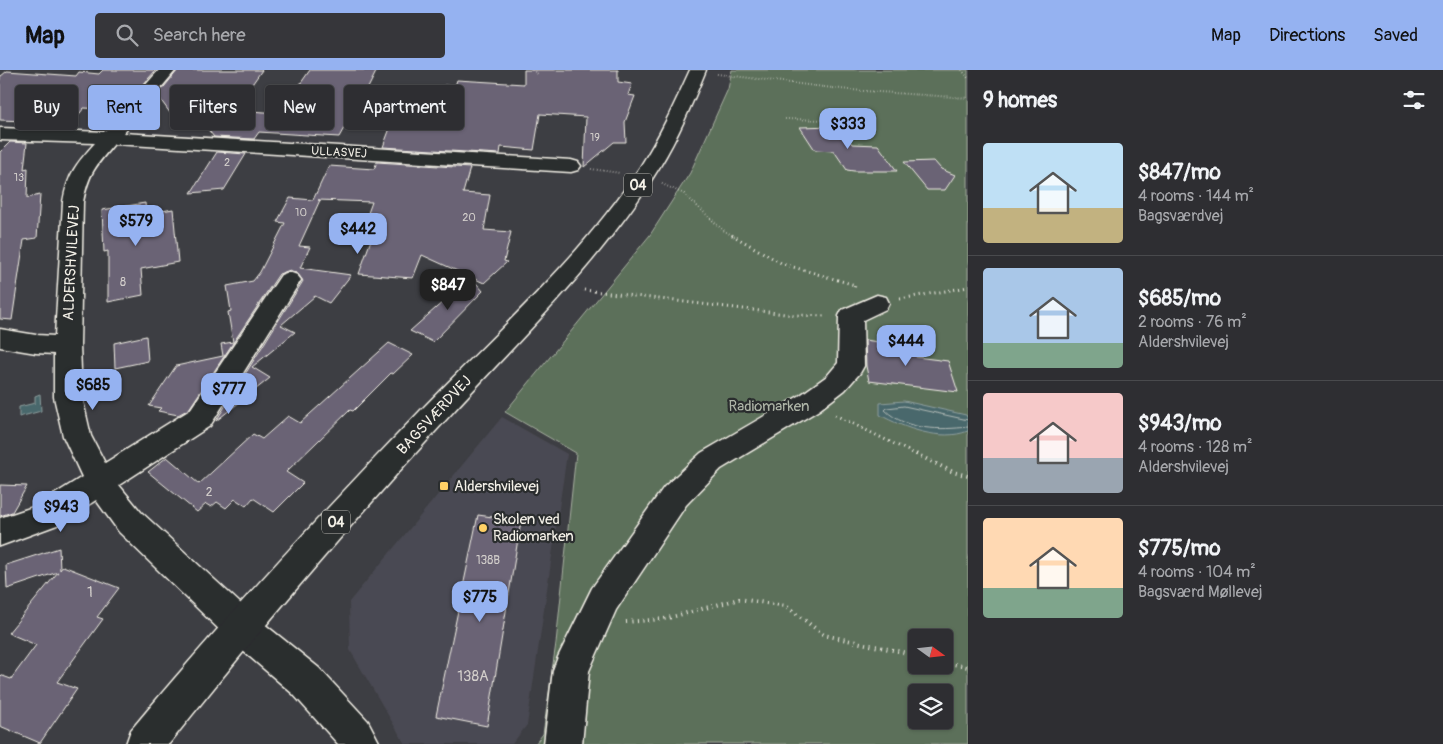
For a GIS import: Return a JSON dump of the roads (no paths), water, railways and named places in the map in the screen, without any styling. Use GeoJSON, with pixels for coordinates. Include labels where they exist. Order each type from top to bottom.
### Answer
{"type":"FeatureCollection","features":[{"type":"Feature","properties":{"kind":"street","name":"ALDERSHVILEVEJ"},"geometry":{"type":"LineString","coordinates":[[168,70],[107,138],[77,180],[73,202],[67,345],[68,397],[77,436],[99,482],[130,522],[241,627],[306,681],[355,734],[361,744]]}},
{"type":"Feature","properties":{"kind":"street","name":"BAGSVÆRDVEJ"},"geometry":{"type":"LineString","coordinates":[[145,744],[241,627],[430,417],[556,285],[611,222],[644,177],[666,141],[698,71]]}},
{"type":"Feature","properties":{"kind":"street","name":"ULLASVEJ"},"geometry":{"type":"LineString","coordinates":[[0,134],[107,138],[571,166]]}},
{"type":"Feature","properties":{"kind":"street"},"geometry":{"type":"LineString","coordinates":[[0,532],[46,516],[200,418],[289,280]]}},
{"type":"Feature","properties":{"kind":"street"},"geometry":{"type":"LineString","coordinates":[[563,744],[571,670],[604,599],[675,496],[712,461],[809,403],[836,383],[851,366],[864,310]]}},
{"type":"Feature","properties":{"kind":"street"},"geometry":{"type":"LineString","coordinates":[[0,338],[36,344],[67,345]]}},
{"type":"Feature","properties":{"kind":"water"},"geometry":{"type":"Polygon","coordinates":[[[40,394],[41,411],[19,417],[19,407],[35,403],[35,396],[40,394]]]}},
{"type":"Feature","properties":{"kind":"water"},"geometry":{"type":"Polygon","coordinates":[[[904,401],[966,415],[968,431],[946,435],[923,432],[900,425],[880,415],[880,403],[904,401]]]}},
{"type":"Feature","properties":{"kind":"place","name":"Aldershvilevej"},"geometry":{"type":"Point","coordinates":[444,486]}},
{"type":"Feature","properties":{"kind":"place","name":"Skolen ved Radiomarken"},"geometry":{"type":"Point","coordinates":[483,528]}},
{"type":"Feature","properties":{"kind":"park label","name":"Radiomarken"},"geometry":{"type":"Point","coordinates":[769,406]}}]}
